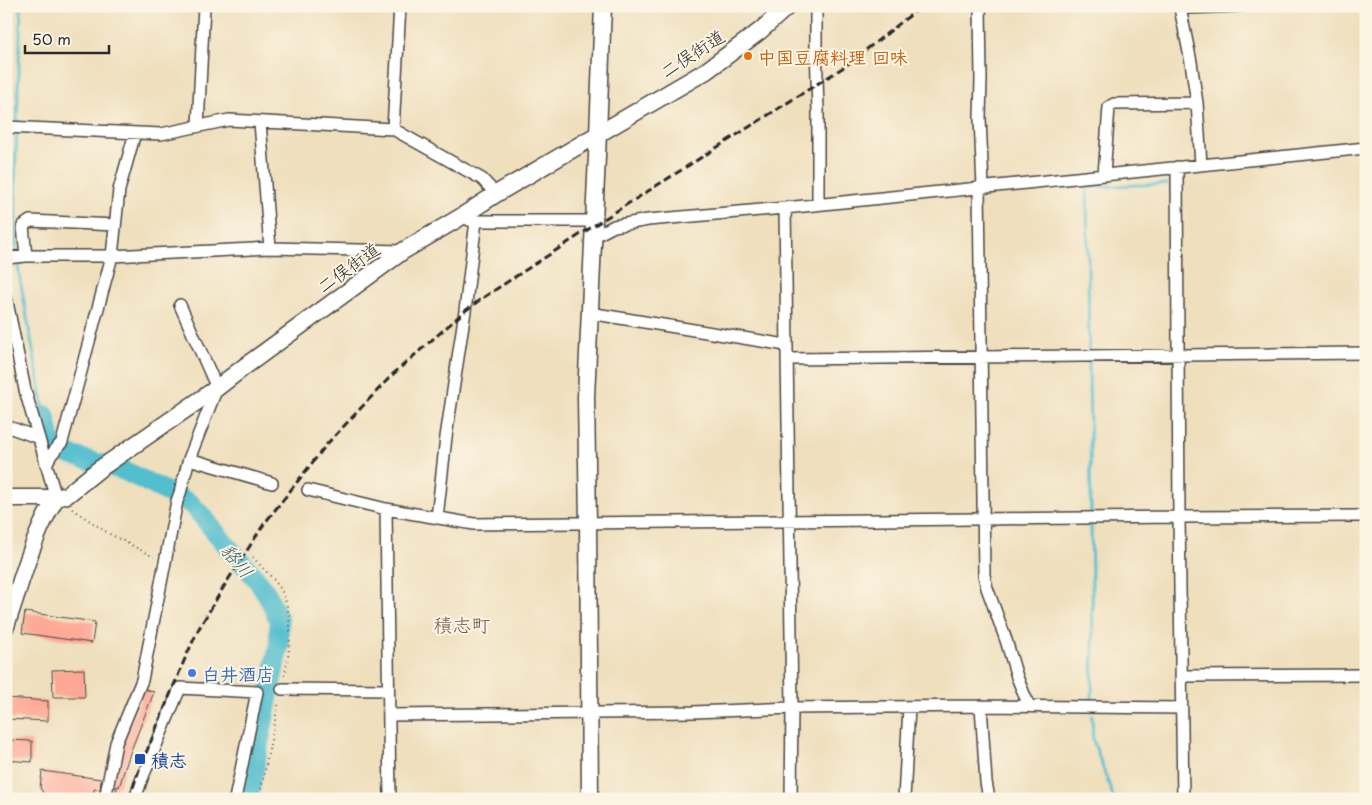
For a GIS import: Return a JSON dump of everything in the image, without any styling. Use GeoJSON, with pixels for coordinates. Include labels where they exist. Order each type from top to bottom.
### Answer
{"type":"FeatureCollection","features":[{"type":"Feature","properties":{"kind":"street"},"geometry":{"type":"LineString","coordinates":[[198,126],[204,6]]}},
{"type":"Feature","properties":{"kind":"street"},"geometry":{"type":"LineString","coordinates":[[393,129],[400,6]]}},
{"type":"Feature","properties":{"kind":"street"},"geometry":{"type":"LineString","coordinates":[[590,799],[586,397],[603,6]]}},
{"type":"Feature","properties":{"kind":"street","name":"二俣街道"},"geometry":{"type":"LineString","coordinates":[[56,498],[67,495],[98,470],[217,388],[403,251],[460,218],[496,194],[706,71],[760,31],[788,6]]}},
{"type":"Feature","properties":{"kind":"street"},"geometry":{"type":"LineString","coordinates":[[816,6],[818,204]]}},
{"type":"Feature","properties":{"kind":"street"},"geometry":{"type":"LineString","coordinates":[[980,6],[984,574],[1017,677],[1029,706]]}},
{"type":"Feature","properties":{"kind":"street"},"geometry":{"type":"LineString","coordinates":[[1201,165],[1197,103],[1181,7],[1239,6]]}},
{"type":"Feature","properties":{"kind":"street"},"geometry":{"type":"LineString","coordinates":[[1104,175],[1109,107],[1114,104],[1197,103]]}},
{"type":"Feature","properties":{"kind":"street"},"geometry":{"type":"LineString","coordinates":[[8,127],[161,134],[229,120],[393,129],[482,179],[496,194]]}},
{"type":"Feature","properties":{"kind":"street"},"geometry":{"type":"LineString","coordinates":[[260,122],[270,248]]}},
{"type":"Feature","properties":{"kind":"street"},"geometry":{"type":"LineString","coordinates":[[49,460],[62,442],[112,256],[119,190],[135,133]]}},
{"type":"Feature","properties":{"kind":"street"},"geometry":{"type":"LineString","coordinates":[[460,218],[476,221],[593,229],[648,220],[785,208],[1366,148]]}},
{"type":"Feature","properties":{"kind":"street"},"geometry":{"type":"LineString","coordinates":[[1177,168],[1183,799]]}},
{"type":"Feature","properties":{"kind":"street"},"geometry":{"type":"LineString","coordinates":[[785,208],[792,708],[791,799]]}},
{"type":"Feature","properties":{"kind":"street"},"geometry":{"type":"LineString","coordinates":[[437,518],[446,437],[476,221]]}},
{"type":"Feature","properties":{"kind":"street"},"geometry":{"type":"LineString","coordinates":[[24,256],[23,226],[30,222],[116,226]]}},
{"type":"Feature","properties":{"kind":"street"},"geometry":{"type":"LineString","coordinates":[[8,257],[112,256],[270,248],[403,251]]}},
{"type":"Feature","properties":{"kind":"street"},"geometry":{"type":"LineString","coordinates":[[6,297],[25,390],[38,438],[49,460],[56,498],[47,511],[35,540],[6,626]]}},
{"type":"Feature","properties":{"kind":"street"},"geometry":{"type":"LineString","coordinates":[[105,799],[116,743],[142,680],[165,562],[189,459],[217,388],[180,305]]}},
{"type":"Feature","properties":{"kind":"street"},"geometry":{"type":"LineString","coordinates":[[589,313],[786,345]]}},
{"type":"Feature","properties":{"kind":"street"},"geometry":{"type":"LineString","coordinates":[[787,359],[1366,353]]}},
{"type":"Feature","properties":{"kind":"street"},"geometry":{"type":"LineString","coordinates":[[6,426],[38,438]]}},
{"type":"Feature","properties":{"kind":"street"},"geometry":{"type":"LineString","coordinates":[[189,459],[272,483]]}},
{"type":"Feature","properties":{"kind":"street"},"geometry":{"type":"LineString","coordinates":[[308,490],[386,509],[474,524],[1366,516]]}},
{"type":"Feature","properties":{"kind":"street"},"geometry":{"type":"LineString","coordinates":[[6,498],[56,498]]}},
{"type":"Feature","properties":{"kind":"street"},"geometry":{"type":"LineString","coordinates":[[386,509],[390,799]]}},
{"type":"Feature","properties":{"kind":"street"},"geometry":{"type":"LineString","coordinates":[[1182,676],[1366,675]]}},
{"type":"Feature","properties":{"kind":"street"},"geometry":{"type":"LineString","coordinates":[[136,799],[141,781],[180,688],[257,692],[235,799]]}},
{"type":"Feature","properties":{"kind":"street"},"geometry":{"type":"LineString","coordinates":[[282,689],[388,690]]}},
{"type":"Feature","properties":{"kind":"street"},"geometry":{"type":"LineString","coordinates":[[389,715],[693,712],[792,708],[981,706],[1182,708]]}},
{"type":"Feature","properties":{"kind":"street"},"geometry":{"type":"LineString","coordinates":[[981,706],[986,782],[989,799]]}},
{"type":"Feature","properties":{"kind":"street"},"geometry":{"type":"LineString","coordinates":[[904,799],[909,707]]}},
{"type":"Feature","properties":{"kind":"path"},"geometry":{"type":"LineString","coordinates":[[56,498],[108,533],[165,562]]}},
{"type":"Feature","properties":{"kind":"path"},"geometry":{"type":"LineString","coordinates":[[252,557],[280,589],[289,613],[290,637],[282,689],[259,799]]}},
{"type":"Feature","properties":{"kind":"building"},"geometry":{"type":"Polygon","coordinates":[[[25,612],[95,622],[92,643],[22,633],[25,612]]]}},
{"type":"Feature","properties":{"kind":"building"},"geometry":{"type":"Polygon","coordinates":[[[84,669],[85,697],[53,697],[52,670],[84,669]]]}},
{"type":"Feature","properties":{"kind":"building"},"geometry":{"type":"Polygon","coordinates":[[[145,689],[154,692],[119,787],[111,785],[117,756],[145,689]]]}},
{"type":"Feature","properties":{"kind":"building"},"geometry":{"type":"Polygon","coordinates":[[[6,698],[48,701],[48,721],[6,719],[6,698]]]}},
{"type":"Feature","properties":{"kind":"building"},"geometry":{"type":"Polygon","coordinates":[[[6,740],[32,741],[32,762],[6,760],[6,740]]]}},
{"type":"Feature","properties":{"kind":"building"},"geometry":{"type":"Polygon","coordinates":[[[42,771],[101,779],[100,790],[94,789],[94,796],[83,795],[80,799],[47,799],[40,788],[42,771]]]}},
{"type":"Feature","properties":{"kind":"building"},"geometry":{"type":"Polygon","coordinates":[[[111,787],[117,788],[115,799],[108,799],[111,787]]]}},
{"type":"Feature","properties":{"kind":"waterway"},"geometry":{"type":"LineString","coordinates":[[21,6],[15,179],[16,245],[19,274],[45,415]]}},
{"type":"Feature","properties":{"kind":"waterway"},"geometry":{"type":"LineString","coordinates":[[1089,351],[1087,187],[1167,184]]}},
{"type":"Feature","properties":{"kind":"waterway"},"geometry":{"type":"LineString","coordinates":[[1089,360],[1091,514]]}},
{"type":"Feature","properties":{"kind":"waterway","name":"貉川"},"geometry":{"type":"LineString","coordinates":[[45,415],[54,447],[67,454],[125,471],[191,504],[255,577],[267,594],[279,620],[279,644],[248,799]]}},
{"type":"Feature","properties":{"kind":"waterway"},"geometry":{"type":"LineString","coordinates":[[1091,523],[1092,701]]}},
{"type":"Feature","properties":{"kind":"waterway"},"geometry":{"type":"LineString","coordinates":[[1092,716],[1093,740],[1114,799]]}},
{"type":"Feature","properties":{"kind":"railway"},"geometry":{"type":"LineString","coordinates":[[129,799],[184,661],[198,630],[226,583],[264,524],[327,444],[392,375],[481,299],[844,67],[922,6]]}},
{"type":"Feature","properties":{"kind":"place","name":"中国豆腐料理 回味"},"geometry":{"type":"Point","coordinates":[748,56]}},
{"type":"Feature","properties":{"kind":"place","name":"白井酒店"},"geometry":{"type":"Point","coordinates":[192,673]}},
{"type":"Feature","properties":{"kind":"place","name":"積志"},"geometry":{"type":"Point","coordinates":[140,759]}},
{"type":"Feature","properties":{"kind":"district","name":"積志町"},"geometry":{"type":"Point","coordinates":[462,624]}}]}
